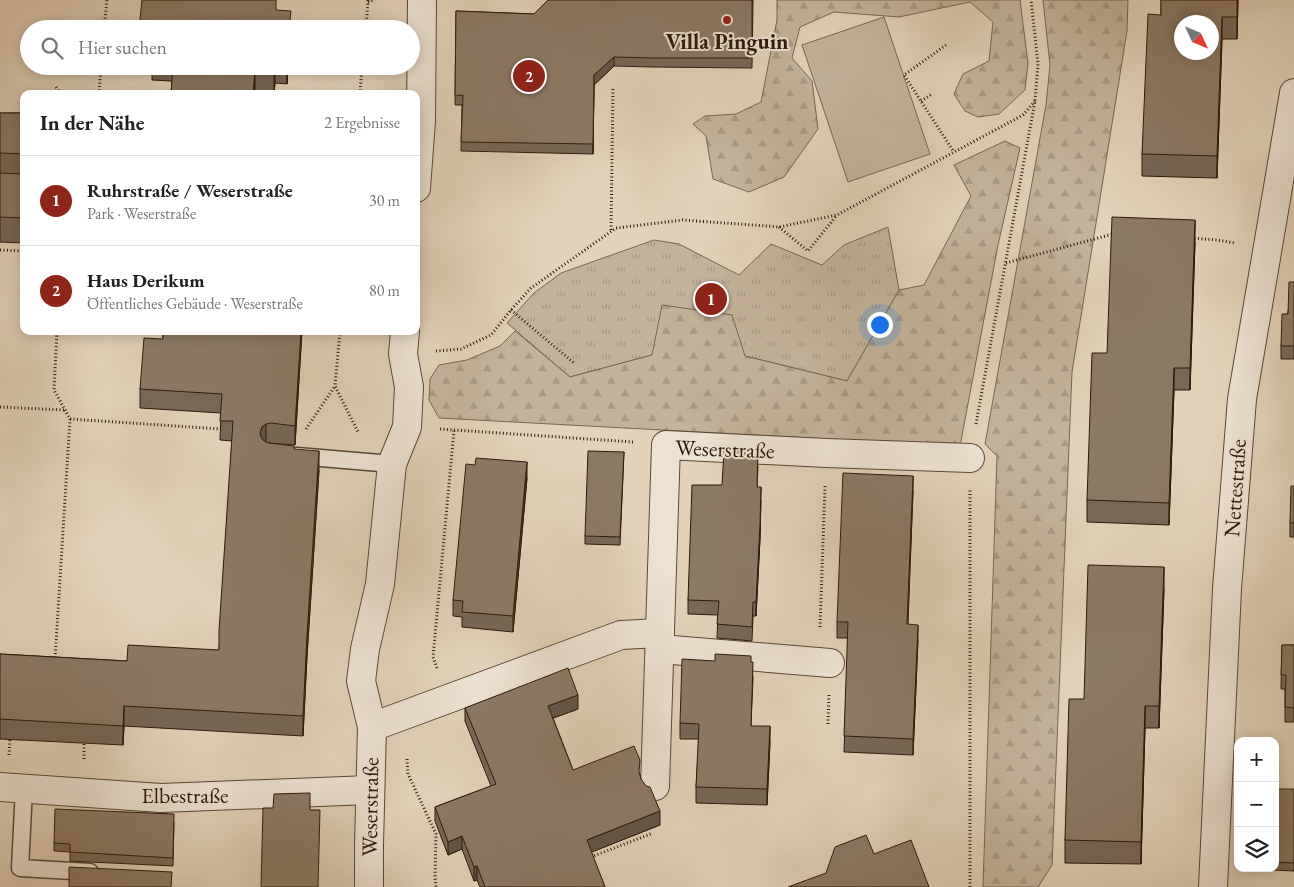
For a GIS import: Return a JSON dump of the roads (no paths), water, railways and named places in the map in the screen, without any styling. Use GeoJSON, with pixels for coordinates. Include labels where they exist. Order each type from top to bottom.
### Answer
{"type":"FeatureCollection","features":[{"type":"Feature","properties":{"kind":"street"},"geometry":{"type":"LineString","coordinates":[[420,134],[422,0]]}},
{"type":"Feature","properties":{"kind":"street","name":"Nettestraße"},"geometry":{"type":"LineString","coordinates":[[1213,887],[1227,589],[1242,399],[1294,93]]}},
{"type":"Feature","properties":{"kind":"street","name":"Weserstraße"},"geometry":{"type":"LineString","coordinates":[[369,887],[372,727],[361,681],[365,649],[380,584],[392,464],[407,427],[409,387],[404,342]]}},
{"type":"Feature","properties":{"kind":"street","name":"Weserstraße"},"geometry":{"type":"LineString","coordinates":[[655,786],[666,445],[970,458]]}},
{"type":"Feature","properties":{"kind":"street","name":"Weserstraße"},"geometry":{"type":"LineString","coordinates":[[372,727],[621,635],[830,663]]}},
{"type":"Feature","properties":{"kind":"street","name":"Elbestraße"},"geometry":{"type":"LineString","coordinates":[[12,788],[161,798],[370,790]]}},
{"type":"Feature","properties":{"kind":"lane"},"geometry":{"type":"LineString","coordinates":[[279,454],[392,464]]}},
{"type":"Feature","properties":{"kind":"lane"},"geometry":{"type":"LineString","coordinates":[[12,788],[20,868],[106,873]]}},
{"type":"Feature","properties":{"kind":"place","name":"Villa Pinguin"},"geometry":{"type":"Point","coordinates":[727,20]}},
{"type":"Feature","properties":{"kind":"place","name":"Haus Derikum"},"geometry":{"type":"Point","coordinates":[529,76]}},
{"type":"Feature","properties":{"kind":"place","name":"Ruhrstraße / Weserstraße"},"geometry":{"type":"Point","coordinates":[711,299]}}]}
